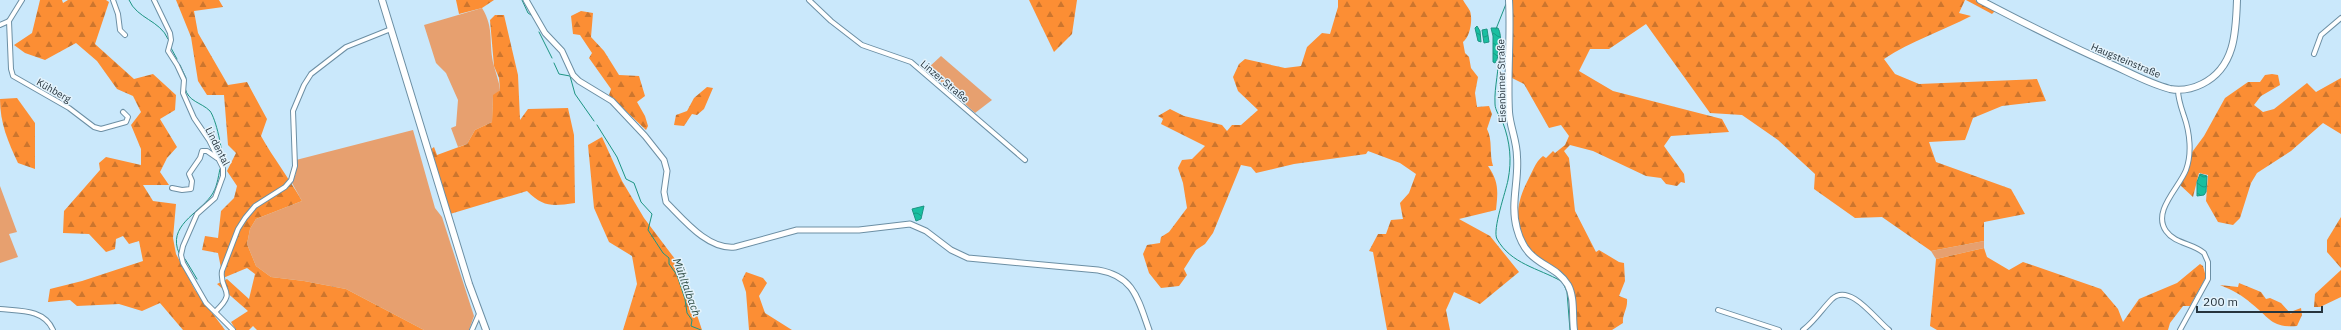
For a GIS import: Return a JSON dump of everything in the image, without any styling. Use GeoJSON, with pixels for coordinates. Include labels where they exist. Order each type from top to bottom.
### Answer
{"type":"FeatureCollection","features":[{"type":"Feature","properties":{"kind":"main road"},"geometry":{"type":"LineString","coordinates":[[382,0],[479,314],[486,330]]}},
{"type":"Feature","properties":{"kind":"main road","name":"Eisenbirner Straße"},"geometry":{"type":"LineString","coordinates":[[1509,0],[1509,113],[1518,157],[1513,204],[1515,222],[1523,245],[1531,256],[1560,276],[1568,285],[1572,300],[1574,330]]}},
{"type":"Feature","properties":{"kind":"main road","name":"Haugsteinstraße"},"geometry":{"type":"LineString","coordinates":[[1980,0],[2074,49],[2144,80],[2178,90],[2192,88],[2205,83],[2216,75],[2224,65],[2234,40],[2237,0]]}},
{"type":"Feature","properties":{"kind":"street"},"geometry":{"type":"LineString","coordinates":[[0,25],[9,21],[22,0]]}},
{"type":"Feature","properties":{"kind":"street"},"geometry":{"type":"LineString","coordinates":[[113,0],[118,14],[120,30],[125,35]]}},
{"type":"Feature","properties":{"kind":"street","name":"Lindental"},"geometry":{"type":"LineString","coordinates":[[154,0],[170,33],[171,40],[168,51],[184,80],[184,93],[188,106],[218,160],[223,176],[215,198],[197,214],[181,255],[183,264],[206,303],[233,330]]}},
{"type":"Feature","properties":{"kind":"street"},"geometry":{"type":"LineString","coordinates":[[526,0],[545,33],[562,51],[576,78],[612,101],[651,143],[666,165],[667,178],[664,192],[666,202],[701,234],[720,247],[735,247],[797,230],[859,230],[910,224],[926,231],[952,250],[968,258],[1098,270],[1122,277],[1132,287],[1149,330]]}},
{"type":"Feature","properties":{"kind":"street","name":"Linzer Straße"},"geometry":{"type":"LineString","coordinates":[[809,0],[831,21],[862,45],[911,62],[1024,160]]}},
{"type":"Feature","properties":{"kind":"street"},"geometry":{"type":"LineString","coordinates":[[2314,54],[2321,35],[2341,18]]}},
{"type":"Feature","properties":{"kind":"street","name":"Kühberg"},"geometry":{"type":"LineString","coordinates":[[9,21],[11,69],[13,76],[69,108],[94,127],[101,129],[126,122],[128,116],[123,112]]}},
{"type":"Feature","properties":{"kind":"street"},"geometry":{"type":"LineString","coordinates":[[216,312],[227,298],[228,292],[221,278],[222,270],[238,229],[255,206],[285,187],[294,173],[293,111],[304,85],[312,74],[346,47],[391,29]]}},
{"type":"Feature","properties":{"kind":"street"},"geometry":{"type":"LineString","coordinates":[[2178,90],[2178,96],[2188,132],[2189,149],[2186,170],[2163,211],[2162,220],[2165,230],[2172,238],[2192,245],[2204,253],[2209,270],[2208,279],[2180,330]]}},
{"type":"Feature","properties":{"kind":"street"},"geometry":{"type":"LineString","coordinates":[[172,188],[182,190],[191,189],[192,181],[189,174],[200,158],[202,151],[207,151],[218,160]]}},
{"type":"Feature","properties":{"kind":"street"},"geometry":{"type":"LineString","coordinates":[[1803,330],[1818,317],[1834,297],[1841,295],[1855,298],[1889,330]]}},
{"type":"Feature","properties":{"kind":"street"},"geometry":{"type":"LineString","coordinates":[[0,309],[38,314],[49,322],[53,330]]}},
{"type":"Feature","properties":{"kind":"street"},"geometry":{"type":"LineString","coordinates":[[1718,310],[1779,330]]}},
{"type":"Feature","properties":{"kind":"street"},"geometry":{"type":"LineString","coordinates":[[472,330],[479,314]]}},
{"type":"Feature","properties":{"kind":"shaded area"},"geometry":{"type":"Polygon","coordinates":[[[482,8],[489,23],[492,58],[500,90],[493,96],[492,122],[475,130],[467,144],[458,147],[451,128],[456,126],[458,100],[446,73],[436,63],[424,25],[482,8]]]}},
{"type":"Feature","properties":{"kind":"shaded area"},"geometry":{"type":"Polygon","coordinates":[[[941,56],[992,100],[975,113],[927,69],[941,56]]]}},
{"type":"Feature","properties":{"kind":"shaded area"},"geometry":{"type":"Polygon","coordinates":[[[413,130],[435,208],[442,217],[474,316],[469,330],[424,330],[346,289],[304,281],[271,277],[256,266],[247,244],[250,229],[256,219],[302,201],[292,183],[296,173],[296,160],[413,130]]]}},
{"type":"Feature","properties":{"kind":"shaded area"},"geometry":{"type":"Polygon","coordinates":[[[0,186],[17,232],[9,234],[18,257],[0,263],[0,186]]]}},
{"type":"Feature","properties":{"kind":"shaded area"},"geometry":{"type":"Polygon","coordinates":[[[1984,241],[1984,248],[1936,259],[1931,251],[1984,241]]]}},
{"type":"Feature","properties":{"kind":"green space"},"geometry":{"type":"Polygon","coordinates":[[[40,0],[62,0],[63,3],[68,0],[106,0],[109,2],[95,44],[134,79],[153,74],[176,95],[175,110],[160,119],[177,147],[167,158],[160,172],[169,185],[143,185],[153,201],[176,204],[173,238],[176,254],[195,290],[225,330],[183,330],[160,303],[142,311],[119,304],[77,306],[70,300],[48,302],[50,289],[82,281],[143,261],[139,241],[129,244],[123,236],[116,239],[115,249],[106,252],[89,234],[63,233],[64,211],[100,170],[99,163],[106,157],[141,165],[141,149],[131,125],[141,112],[133,96],[117,89],[97,61],[76,43],[45,60],[25,53],[14,45],[32,33],[40,0]]]}},
{"type":"Feature","properties":{"kind":"green space"},"geometry":{"type":"Polygon","coordinates":[[[176,0],[219,0],[223,7],[194,11],[198,33],[228,85],[247,82],[267,119],[261,136],[302,201],[256,219],[250,229],[247,244],[256,266],[271,277],[304,281],[346,289],[424,330],[257,330],[253,326],[249,330],[236,330],[231,322],[248,311],[217,284],[227,279],[249,299],[255,274],[247,268],[223,278],[218,253],[202,250],[205,236],[218,238],[221,211],[234,198],[237,186],[227,171],[236,153],[228,145],[224,95],[207,95],[198,81],[191,37],[176,0]]]}},
{"type":"Feature","properties":{"kind":"green space"},"geometry":{"type":"Polygon","coordinates":[[[456,0],[494,0],[482,8],[459,14],[456,0]]]}},
{"type":"Feature","properties":{"kind":"green space"},"geometry":{"type":"Polygon","coordinates":[[[1029,0],[1077,0],[1072,34],[1054,52],[1029,0]]]}},
{"type":"Feature","properties":{"kind":"green space"},"geometry":{"type":"Polygon","coordinates":[[[1338,0],[1463,0],[1470,11],[1470,28],[1463,42],[1465,53],[1469,57],[1471,68],[1478,77],[1475,93],[1477,107],[1489,106],[1492,114],[1487,129],[1490,138],[1493,166],[1488,166],[1496,182],[1497,197],[1496,210],[1459,219],[1490,236],[1519,272],[1480,304],[1454,292],[1446,310],[1450,330],[1387,330],[1373,252],[1369,251],[1378,234],[1386,234],[1391,220],[1403,219],[1400,203],[1409,193],[1416,174],[1400,163],[1368,151],[1366,154],[1294,164],[1256,173],[1251,167],[1241,165],[1213,233],[1205,244],[1196,250],[1184,269],[1187,275],[1179,286],[1161,288],[1149,273],[1143,254],[1147,245],[1160,243],[1161,237],[1169,232],[1187,208],[1183,183],[1178,168],[1182,160],[1192,159],[1205,146],[1161,124],[1163,119],[1158,116],[1170,109],[1184,116],[1222,125],[1227,131],[1232,125],[1241,125],[1258,110],[1238,91],[1233,77],[1239,64],[1245,59],[1285,68],[1301,66],[1307,47],[1322,33],[1330,34],[1338,7],[1338,0]]]}},
{"type":"Feature","properties":{"kind":"green space"},"geometry":{"type":"Polygon","coordinates":[[[1510,0],[1965,0],[1959,13],[1971,16],[1905,47],[1884,59],[1895,74],[1919,84],[2037,79],[2046,101],[2002,106],[1973,118],[1965,140],[1929,142],[1936,162],[2011,189],[2025,214],[1984,222],[1984,241],[1931,251],[1882,217],[1855,218],[1814,189],[1815,174],[1778,140],[1742,115],[1710,113],[1646,24],[1609,49],[1590,49],[1579,71],[1613,91],[1722,119],[1729,132],[1671,136],[1664,146],[1684,174],[1685,183],[1681,182],[1677,186],[1666,184],[1661,178],[1646,176],[1593,151],[1570,145],[1564,151],[1569,158],[1575,211],[1596,252],[1599,250],[1619,262],[1624,263],[1625,281],[1619,296],[1627,299],[1623,323],[1612,330],[1576,330],[1572,288],[1535,255],[1526,243],[1520,230],[1518,216],[1520,200],[1534,168],[1543,156],[1546,158],[1553,151],[1555,153],[1565,145],[1569,136],[1561,125],[1549,128],[1524,84],[1512,78],[1510,0]]]}},
{"type":"Feature","properties":{"kind":"green space"},"geometry":{"type":"Polygon","coordinates":[[[1966,0],[1975,0],[1995,11],[1992,14],[1966,0]]]}},
{"type":"Feature","properties":{"kind":"green space"},"geometry":{"type":"Polygon","coordinates":[[[581,11],[593,13],[591,37],[604,51],[619,75],[639,76],[645,96],[637,102],[645,116],[648,126],[646,130],[609,95],[611,89],[589,58],[592,53],[580,35],[573,34],[571,16],[581,11]]]}},
{"type":"Feature","properties":{"kind":"green space"},"geometry":{"type":"Polygon","coordinates":[[[495,15],[504,15],[518,75],[520,120],[528,109],[568,108],[574,135],[575,203],[555,205],[544,203],[533,197],[527,191],[450,214],[430,150],[434,147],[437,155],[467,144],[475,130],[492,122],[493,95],[500,90],[499,78],[494,66],[490,20],[495,15]]]}},
{"type":"Feature","properties":{"kind":"green space"},"geometry":{"type":"Polygon","coordinates":[[[2265,75],[2278,75],[2280,85],[2261,96],[2254,105],[2263,112],[2274,109],[2307,83],[2316,92],[2341,78],[2341,134],[2323,123],[2291,151],[2257,173],[2251,183],[2240,218],[2233,225],[2218,222],[2206,201],[2208,175],[2199,173],[2193,197],[2180,185],[2187,170],[2190,155],[2204,136],[2225,98],[2248,82],[2260,82],[2265,75]]]}},
{"type":"Feature","properties":{"kind":"green space"},"geometry":{"type":"Polygon","coordinates":[[[707,87],[713,88],[704,109],[697,115],[692,114],[684,126],[674,125],[676,115],[687,111],[694,98],[707,87]]]}},
{"type":"Feature","properties":{"kind":"green space"},"geometry":{"type":"Polygon","coordinates":[[[17,98],[35,123],[35,169],[18,163],[3,124],[0,99],[17,98]]]}},
{"type":"Feature","properties":{"kind":"green space"},"geometry":{"type":"Polygon","coordinates":[[[602,137],[622,181],[644,218],[681,267],[702,330],[623,330],[637,284],[632,256],[609,242],[594,208],[588,145],[602,137]]]}},
{"type":"Feature","properties":{"kind":"green space"},"geometry":{"type":"Polygon","coordinates":[[[2341,217],[2341,268],[2327,252],[2327,240],[2341,217]]]}},
{"type":"Feature","properties":{"kind":"green space"},"geometry":{"type":"Polygon","coordinates":[[[1984,248],[1987,257],[2009,270],[2023,262],[2101,289],[2118,309],[2123,322],[2139,299],[2177,283],[2200,264],[2203,266],[2206,277],[2190,306],[2183,306],[2170,323],[2168,330],[1937,330],[1930,326],[1936,259],[1984,248]]]}},
{"type":"Feature","properties":{"kind":"green space"},"geometry":{"type":"Polygon","coordinates":[[[2341,270],[2341,297],[2320,307],[2314,307],[2315,294],[2341,270]]]}},
{"type":"Feature","properties":{"kind":"green space"},"geometry":{"type":"Polygon","coordinates":[[[746,272],[763,278],[767,283],[759,296],[765,313],[792,330],[749,330],[746,292],[742,280],[746,272]]]}},
{"type":"Feature","properties":{"kind":"green space"},"geometry":{"type":"Polygon","coordinates":[[[2239,283],[2261,292],[2266,299],[2270,298],[2281,303],[2291,314],[2293,311],[2301,308],[2302,315],[2297,326],[2276,324],[2244,298],[2220,285],[2238,287],[2239,283]]]}},
{"type":"Feature","properties":{"kind":"water"},"geometry":{"type":"Polygon","coordinates":[[[1477,26],[1480,31],[1481,42],[1478,41],[1475,28],[1477,26]]]}},
{"type":"Feature","properties":{"kind":"water"},"geometry":{"type":"Polygon","coordinates":[[[1491,28],[1498,28],[1500,31],[1501,40],[1495,63],[1493,62],[1493,36],[1491,28]]]}},
{"type":"Feature","properties":{"kind":"water"},"geometry":{"type":"Polygon","coordinates":[[[1487,29],[1489,42],[1484,43],[1482,30],[1487,29]]]}},
{"type":"Feature","properties":{"kind":"water"},"geometry":{"type":"Polygon","coordinates":[[[2200,174],[2207,176],[2206,192],[2204,195],[2197,196],[2197,182],[2200,174]]]}},
{"type":"Feature","properties":{"kind":"water"},"geometry":{"type":"Polygon","coordinates":[[[924,206],[921,219],[916,221],[912,209],[924,206]]]}},
{"type":"Feature","properties":{"kind":"waterway"},"geometry":{"type":"LineString","coordinates":[[129,0],[137,11],[160,28],[168,39]]}},
{"type":"Feature","properties":{"kind":"waterway","name":"Mühltalbach"},"geometry":{"type":"LineString","coordinates":[[522,0],[528,13],[534,17]]}},
{"type":"Feature","properties":{"kind":"waterway"},"geometry":{"type":"LineString","coordinates":[[1496,29],[1506,4]]}},
{"type":"Feature","properties":{"kind":"waterway","name":"Mühltalbach"},"geometry":{"type":"LineString","coordinates":[[539,32],[552,58]]}},
{"type":"Feature","properties":{"kind":"waterway"},"geometry":{"type":"LineString","coordinates":[[171,48],[177,59]]}},
{"type":"Feature","properties":{"kind":"waterway"},"geometry":{"type":"LineString","coordinates":[[1498,52],[1495,106],[1503,123],[1509,144],[1510,158],[1508,180],[1496,228],[1497,239],[1517,260],[1561,281]]}},
{"type":"Feature","properties":{"kind":"waterway","name":"Mühltalbach"},"geometry":{"type":"LineString","coordinates":[[554,63],[559,74],[570,76],[575,94],[594,121]]}},
{"type":"Feature","properties":{"kind":"waterway"},"geometry":{"type":"LineString","coordinates":[[180,65],[186,78]]}},
{"type":"Feature","properties":{"kind":"waterway"},"geometry":{"type":"LineString","coordinates":[[185,88],[192,99],[210,111],[219,135],[222,160]]}},
{"type":"Feature","properties":{"kind":"waterway","name":"Mühltalbach"},"geometry":{"type":"LineString","coordinates":[[597,125],[617,157],[626,179],[634,183],[641,202],[652,214],[648,230],[663,253],[669,258],[669,264],[677,275],[685,299],[687,313],[692,320],[691,326],[701,330]]}},
{"type":"Feature","properties":{"kind":"waterway"},"geometry":{"type":"LineString","coordinates":[[179,253],[176,244],[177,235],[180,228],[211,196],[216,186],[220,169]]}},
{"type":"Feature","properties":{"kind":"waterway"},"geometry":{"type":"LineString","coordinates":[[185,259],[197,279]]}},
{"type":"Feature","properties":{"kind":"waterway"},"geometry":{"type":"LineString","coordinates":[[1564,285],[1567,292],[1570,330]]}}]}
